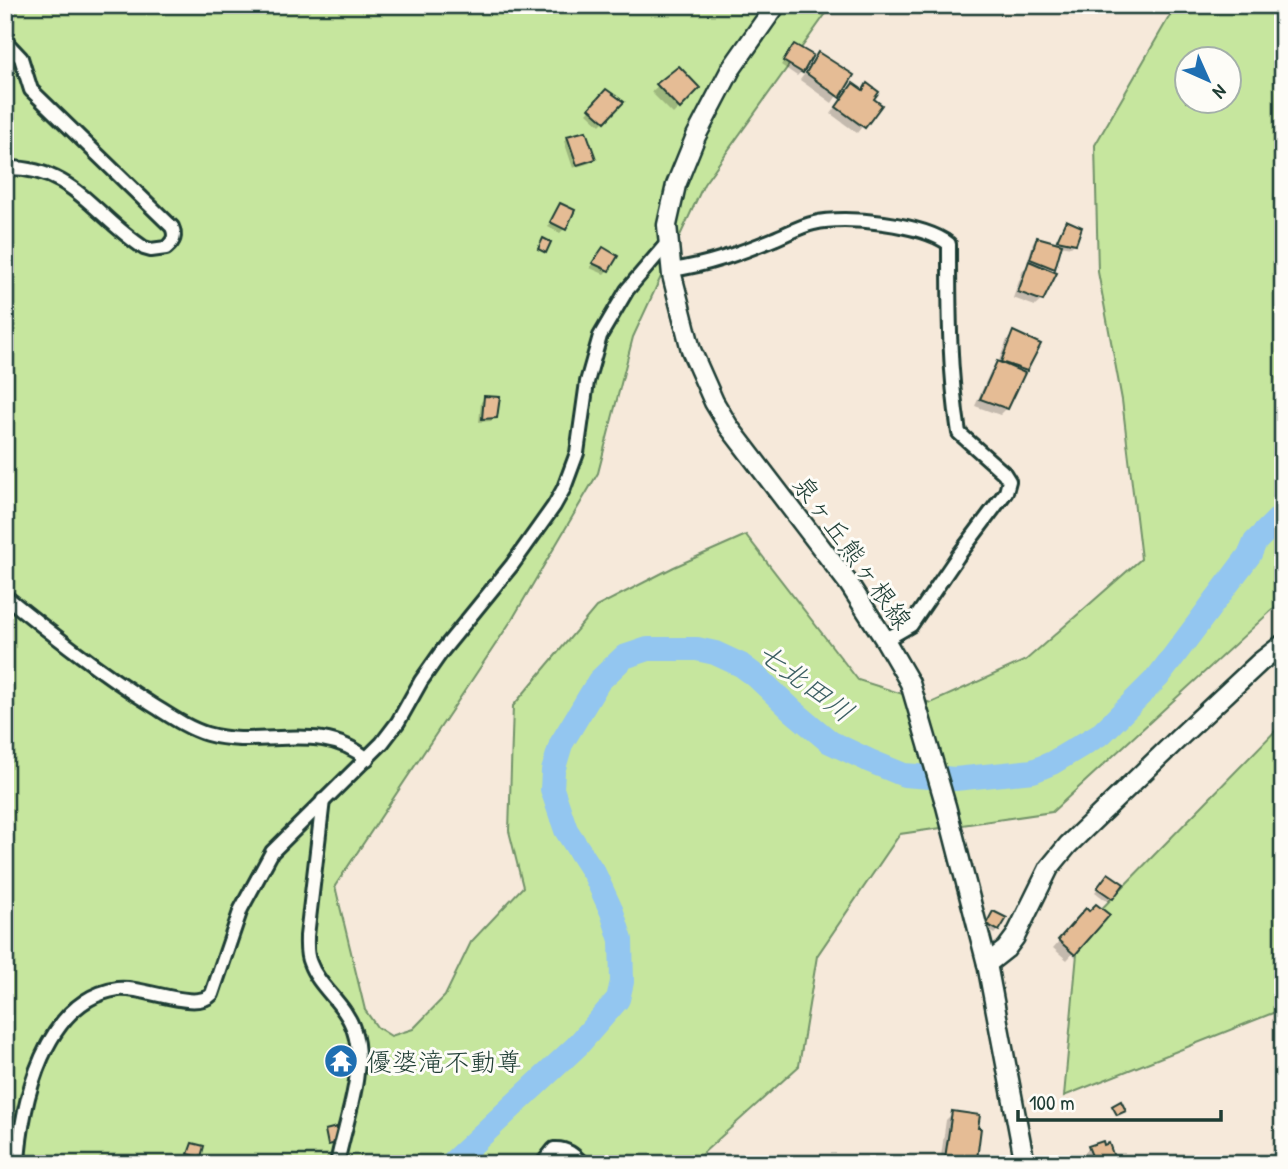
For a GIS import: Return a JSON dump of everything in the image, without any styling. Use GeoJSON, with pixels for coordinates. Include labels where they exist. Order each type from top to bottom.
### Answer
{"type":"FeatureCollection","features":[{"type":"Feature","properties":{"kind":"main road","name":"泉ヶ丘熊ヶ根線"},"geometry":{"type":"LineString","coordinates":[[776,5],[731,69],[696,136],[676,185],[667,225],[671,270],[691,350],[729,428],[823,548],[886,640],[910,683],[946,806],[987,964],[1025,1164]]}},
{"type":"Feature","properties":{"kind":"main road"},"geometry":{"type":"LineString","coordinates":[[987,964],[1006,949],[1015,937],[1049,868],[1068,845],[1260,662],[1283,644]]}},
{"type":"Feature","properties":{"kind":"street"},"geometry":{"type":"LineString","coordinates":[[5,41],[21,58],[31,89],[172,227],[175,233],[173,239],[166,248],[151,250],[57,178],[31,168],[5,168]]}},
{"type":"Feature","properties":{"kind":"street"},"geometry":{"type":"LineString","coordinates":[[671,270],[726,259],[814,223],[871,222],[922,231],[940,237],[949,244],[949,341],[952,391],[959,433],[1004,473],[1009,481],[1006,492],[911,625],[886,640]]}},
{"type":"Feature","properties":{"kind":"street"},"geometry":{"type":"LineString","coordinates":[[18,1164],[20,1136],[35,1075],[43,1054],[63,1021],[85,1002],[119,989],[152,992],[195,1002],[207,999],[217,984],[234,928],[261,868],[279,843],[391,732],[428,671],[512,565],[564,488],[578,453],[587,382],[600,336],[627,290],[669,241]]}},
{"type":"Feature","properties":{"kind":"street"},"geometry":{"type":"LineString","coordinates":[[5,596],[78,654],[140,697],[190,727],[208,734],[239,740],[316,736],[358,751],[367,758]]}},
{"type":"Feature","properties":{"kind":"street"},"geometry":{"type":"LineString","coordinates":[[323,800],[307,954],[313,968],[354,1028],[358,1052],[337,1164]]}},
{"type":"Feature","properties":{"kind":"street"},"geometry":{"type":"LineString","coordinates":[[542,1164],[554,1149],[561,1148],[573,1154],[583,1164]]}},
{"type":"Feature","properties":{"kind":"green space"},"geometry":{"type":"Polygon","coordinates":[[[5,5],[832,5],[704,184],[633,337],[598,473],[513,618],[335,886],[365,1010],[377,1027],[391,1036],[413,1029],[445,996],[471,942],[523,887],[509,831],[513,706],[596,607],[674,567],[746,535],[858,680],[931,703],[1026,660],[1141,559],[1122,400],[1098,272],[1095,145],[1176,5],[1283,5],[1283,600],[1052,812],[900,834],[817,956],[799,1066],[691,1164],[5,1164],[5,5]]]}},
{"type":"Feature","properties":{"kind":"green space"},"geometry":{"type":"Polygon","coordinates":[[[1283,723],[1283,1009],[1064,1096],[1079,932],[1283,723]]]}},
{"type":"Feature","properties":{"kind":"building"},"geometry":{"type":"Polygon","coordinates":[[[794,44],[813,55],[803,73],[783,61],[794,44]]]}},
{"type":"Feature","properties":{"kind":"building"},"geometry":{"type":"Polygon","coordinates":[[[818,52],[854,75],[840,98],[806,73],[818,52]]]}},
{"type":"Feature","properties":{"kind":"building"},"geometry":{"type":"Polygon","coordinates":[[[679,66],[700,88],[680,109],[656,84],[679,66]]]}},
{"type":"Feature","properties":{"kind":"building"},"geometry":{"type":"Polygon","coordinates":[[[853,83],[863,90],[867,83],[879,92],[874,99],[882,105],[865,128],[836,107],[853,83]]]}},
{"type":"Feature","properties":{"kind":"building"},"geometry":{"type":"Polygon","coordinates":[[[606,89],[624,102],[605,122],[589,108],[606,89]]]}},
{"type":"Feature","properties":{"kind":"building"},"geometry":{"type":"Polygon","coordinates":[[[586,131],[596,159],[577,165],[567,136],[586,131]]]}},
{"type":"Feature","properties":{"kind":"building"},"geometry":{"type":"Polygon","coordinates":[[[560,203],[575,210],[566,230],[550,222],[560,203]]]}},
{"type":"Feature","properties":{"kind":"building"},"geometry":{"type":"Polygon","coordinates":[[[1066,220],[1082,227],[1076,244],[1057,240],[1066,220]]]}},
{"type":"Feature","properties":{"kind":"building"},"geometry":{"type":"Polygon","coordinates":[[[1037,237],[1062,244],[1055,269],[1030,259],[1037,237]]]}},
{"type":"Feature","properties":{"kind":"building"},"geometry":{"type":"Polygon","coordinates":[[[543,238],[551,242],[546,253],[538,249],[543,238]]]}},
{"type":"Feature","properties":{"kind":"building"},"geometry":{"type":"Polygon","coordinates":[[[603,247],[618,256],[609,271],[592,263],[603,247]]]}},
{"type":"Feature","properties":{"kind":"building"},"geometry":{"type":"Polygon","coordinates":[[[1029,261],[1057,273],[1043,301],[1018,292],[1029,261]]]}},
{"type":"Feature","properties":{"kind":"building"},"geometry":{"type":"Polygon","coordinates":[[[1013,331],[1041,344],[1027,371],[1001,362],[1013,331]]]}},
{"type":"Feature","properties":{"kind":"building"},"geometry":{"type":"Polygon","coordinates":[[[997,361],[1025,373],[1008,409],[980,399],[997,361]]]}},
{"type":"Feature","properties":{"kind":"building"},"geometry":{"type":"Polygon","coordinates":[[[484,396],[500,397],[497,418],[482,419],[484,396]]]}},
{"type":"Feature","properties":{"kind":"building"},"geometry":{"type":"Polygon","coordinates":[[[1108,873],[1124,884],[1113,899],[1097,888],[1108,873]]]}},
{"type":"Feature","properties":{"kind":"building"},"geometry":{"type":"Polygon","coordinates":[[[1096,904],[1110,915],[1075,955],[1058,940],[1086,908],[1089,911],[1096,904]]]}},
{"type":"Feature","properties":{"kind":"building"},"geometry":{"type":"Polygon","coordinates":[[[993,911],[1007,918],[999,931],[986,924],[993,911]]]}},
{"type":"Feature","properties":{"kind":"building"},"geometry":{"type":"Polygon","coordinates":[[[1121,1101],[1126,1111],[1117,1115],[1112,1106],[1121,1101]]]}},
{"type":"Feature","properties":{"kind":"building"},"geometry":{"type":"Polygon","coordinates":[[[952,1111],[980,1115],[977,1159],[970,1158],[969,1164],[953,1164],[953,1160],[945,1158],[952,1111]]]}},
{"type":"Feature","properties":{"kind":"building"},"geometry":{"type":"Polygon","coordinates":[[[337,1127],[341,1142],[328,1145],[325,1130],[337,1127]]]}},
{"type":"Feature","properties":{"kind":"building"},"geometry":{"type":"Polygon","coordinates":[[[1103,1141],[1104,1145],[1109,1143],[1116,1163],[1088,1164],[1086,1159],[1092,1156],[1088,1146],[1103,1141]]]}},
{"type":"Feature","properties":{"kind":"building"},"geometry":{"type":"Polygon","coordinates":[[[192,1143],[204,1146],[201,1157],[188,1154],[192,1143]]]}},
{"type":"Feature","properties":{"kind":"waterway","name":"七北田川"},"geometry":{"type":"LineString","coordinates":[[451,1164],[577,1046],[618,999],[622,982],[621,940],[595,875],[566,830],[552,789],[553,771],[561,744],[599,681],[624,657],[648,649],[697,649],[715,653],[741,665],[757,677],[830,742],[904,775],[955,779],[1033,771],[1052,763],[1102,733],[1158,677],[1250,554],[1255,542],[1283,514]]}},
{"type":"Feature","properties":{"kind":"place","name":"優婆滝不動尊"},"geometry":{"type":"Point","coordinates":[341,1061]}}]}
